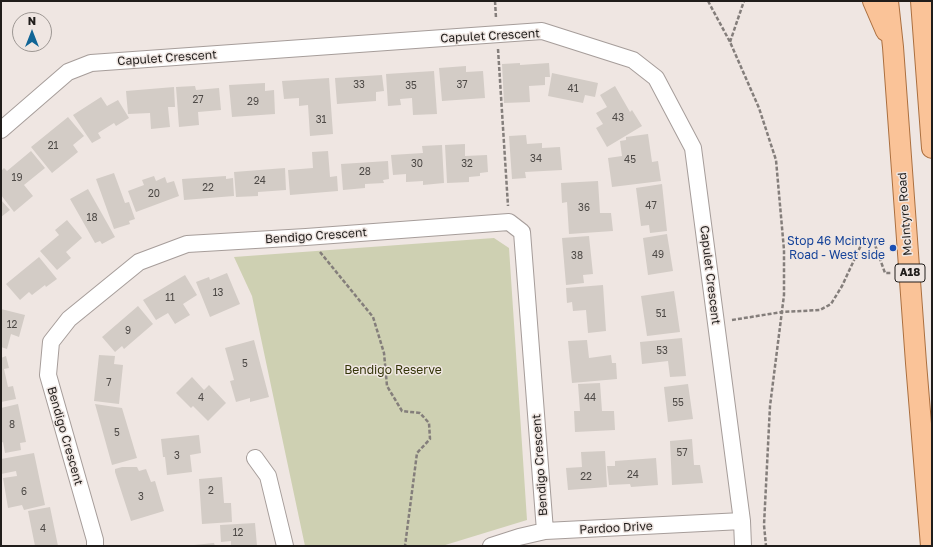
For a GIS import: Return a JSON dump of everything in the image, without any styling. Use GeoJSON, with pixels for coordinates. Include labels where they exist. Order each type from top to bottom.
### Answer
{"type":"FeatureCollection","features":[{"type":"Feature","properties":{"kind":"main road"},"geometry":{"type":"LineString","coordinates":[[872,1],[893,48]]}},
{"type":"Feature","properties":{"kind":"main road","name":"McIntyre Road"},"geometry":{"type":"LineString","coordinates":[[888,1],[893,48],[931,546]]}},
{"type":"Feature","properties":{"kind":"main road"},"geometry":{"type":"LineString","coordinates":[[921,1],[932,148]]}},
{"type":"Feature","properties":{"kind":"street","name":"Capulet Crescent"},"geometry":{"type":"LineString","coordinates":[[1,130],[68,72],[91,63],[542,31],[633,60],[656,78],[693,148],[742,521],[743,546]]}},
{"type":"Feature","properties":{"kind":"street","name":"Bendigo Crescent"},"geometry":{"type":"LineString","coordinates":[[96,546],[48,375],[51,342],[69,319],[139,262],[187,244],[509,222],[522,232],[545,531]]}},
{"type":"Feature","properties":{"kind":"street"},"geometry":{"type":"LineString","coordinates":[[256,458],[268,476],[285,546]]}},
{"type":"Feature","properties":{"kind":"street","name":"Pardoo Drive"},"geometry":{"type":"LineString","coordinates":[[492,546],[519,537],[545,531],[742,521]]}},
{"type":"Feature","properties":{"kind":"path"},"geometry":{"type":"LineString","coordinates":[[708,1],[730,42],[759,108],[776,160],[784,250],[784,295],[770,406],[764,525],[766,546]]}},
{"type":"Feature","properties":{"kind":"path"},"geometry":{"type":"LineString","coordinates":[[730,42],[744,1]]}},
{"type":"Feature","properties":{"kind":"path"},"geometry":{"type":"LineString","coordinates":[[497,35],[509,222]]}},
{"type":"Feature","properties":{"kind":"path"},"geometry":{"type":"LineString","coordinates":[[306,237],[373,317],[384,353],[387,386],[402,411],[420,413],[429,424],[430,439],[417,453],[405,546]]}},
{"type":"Feature","properties":{"kind":"path"},"geometry":{"type":"LineString","coordinates":[[731,320],[782,312],[820,310],[831,304],[842,286],[862,243],[874,242],[885,273],[892,273]]}},
{"type":"Feature","properties":{"kind":"green space","name":"Bendigo Reserve"},"geometry":{"type":"Polygon","coordinates":[[[494,238],[509,248],[527,520],[442,546],[305,546],[252,296],[234,257],[494,238]]]}},
{"type":"Feature","properties":{"kind":"building"},"geometry":{"type":"Polygon","coordinates":[[[520,63],[520,65],[549,63],[550,77],[545,77],[545,85],[529,86],[530,102],[504,103],[502,64],[520,63]]]}},
{"type":"Feature","properties":{"kind":"building"},"geometry":{"type":"Polygon","coordinates":[[[466,66],[466,72],[483,71],[485,98],[442,101],[439,68],[466,66]]]}},
{"type":"Feature","properties":{"kind":"building"},"geometry":{"type":"Polygon","coordinates":[[[434,71],[437,114],[413,115],[412,98],[400,99],[401,105],[388,106],[386,74],[434,71]]]}},
{"type":"Feature","properties":{"kind":"building"},"geometry":{"type":"Polygon","coordinates":[[[552,73],[598,83],[595,97],[585,95],[583,103],[548,96],[552,73]]]}},
{"type":"Feature","properties":{"kind":"building"},"geometry":{"type":"Polygon","coordinates":[[[382,75],[384,91],[376,92],[376,101],[337,104],[335,78],[382,75]]]}},
{"type":"Feature","properties":{"kind":"building"},"geometry":{"type":"Polygon","coordinates":[[[329,78],[333,134],[310,136],[308,105],[299,106],[299,98],[284,99],[282,81],[329,78]]]}},
{"type":"Feature","properties":{"kind":"building"},"geometry":{"type":"Polygon","coordinates":[[[265,83],[265,91],[274,90],[275,114],[232,117],[229,85],[265,83]]]}},
{"type":"Feature","properties":{"kind":"building"},"geometry":{"type":"Polygon","coordinates":[[[195,86],[196,90],[219,88],[221,110],[198,112],[199,125],[179,127],[176,87],[195,86]]]}},
{"type":"Feature","properties":{"kind":"building"},"geometry":{"type":"Polygon","coordinates":[[[615,86],[630,112],[632,110],[642,126],[607,147],[596,128],[603,124],[596,113],[607,107],[600,95],[615,86]]]}},
{"type":"Feature","properties":{"kind":"building"},"geometry":{"type":"Polygon","coordinates":[[[174,87],[175,107],[168,107],[170,127],[151,129],[150,113],[128,114],[126,91],[174,87]]]}},
{"type":"Feature","properties":{"kind":"building"},"geometry":{"type":"Polygon","coordinates":[[[101,97],[107,106],[118,100],[129,118],[116,126],[114,123],[98,133],[101,138],[92,143],[73,115],[101,97]]]}},
{"type":"Feature","properties":{"kind":"building"},"geometry":{"type":"Polygon","coordinates":[[[68,117],[84,136],[73,145],[78,152],[52,173],[31,147],[68,117]]]}},
{"type":"Feature","properties":{"kind":"building"},"geometry":{"type":"Polygon","coordinates":[[[648,134],[652,162],[658,161],[661,181],[612,187],[608,158],[622,156],[620,141],[626,140],[626,137],[648,134]]]}},
{"type":"Feature","properties":{"kind":"building"},"geometry":{"type":"Polygon","coordinates":[[[526,135],[527,144],[542,143],[542,148],[560,147],[562,170],[525,172],[526,178],[512,179],[509,136],[526,135]]]}},
{"type":"Feature","properties":{"kind":"building"},"geometry":{"type":"Polygon","coordinates":[[[465,144],[465,156],[487,155],[488,172],[480,173],[480,176],[469,177],[469,182],[447,183],[445,145],[465,144]]]}},
{"type":"Feature","properties":{"kind":"building"},"geometry":{"type":"Polygon","coordinates":[[[442,145],[444,183],[423,185],[423,181],[406,182],[406,174],[393,175],[391,155],[423,153],[422,146],[442,145]]]}},
{"type":"Feature","properties":{"kind":"building"},"geometry":{"type":"Polygon","coordinates":[[[31,151],[45,168],[24,185],[33,196],[14,212],[1,195],[1,171],[4,168],[7,171],[31,151]]]}},
{"type":"Feature","properties":{"kind":"building"},"geometry":{"type":"Polygon","coordinates":[[[328,151],[330,177],[337,176],[338,191],[290,195],[288,170],[313,168],[312,152],[328,151]]]}},
{"type":"Feature","properties":{"kind":"building"},"geometry":{"type":"Polygon","coordinates":[[[388,161],[389,179],[383,180],[384,183],[365,184],[365,188],[343,190],[341,164],[388,161]]]}},
{"type":"Feature","properties":{"kind":"building"},"geometry":{"type":"Polygon","coordinates":[[[285,168],[286,190],[258,192],[258,196],[236,197],[234,172],[285,168]]]}},
{"type":"Feature","properties":{"kind":"building"},"geometry":{"type":"Polygon","coordinates":[[[114,173],[125,203],[129,202],[135,219],[129,221],[130,224],[114,229],[96,179],[114,173]]]}},
{"type":"Feature","properties":{"kind":"building"},"geometry":{"type":"Polygon","coordinates":[[[154,176],[156,181],[165,177],[167,183],[174,181],[179,196],[136,212],[128,191],[144,185],[142,180],[154,176]]]}},
{"type":"Feature","properties":{"kind":"building"},"geometry":{"type":"Polygon","coordinates":[[[226,176],[226,179],[233,178],[234,196],[184,200],[182,179],[226,176]]]}},
{"type":"Feature","properties":{"kind":"building"},"geometry":{"type":"Polygon","coordinates":[[[598,181],[600,213],[611,213],[613,231],[569,234],[567,202],[562,203],[561,183],[598,181]]]}},
{"type":"Feature","properties":{"kind":"building"},"geometry":{"type":"Polygon","coordinates":[[[662,184],[667,231],[650,233],[649,225],[641,226],[636,188],[662,184]]]}},
{"type":"Feature","properties":{"kind":"building"},"geometry":{"type":"Polygon","coordinates":[[[88,189],[115,237],[102,244],[100,241],[95,243],[70,199],[88,189]]]}},
{"type":"Feature","properties":{"kind":"building"},"geometry":{"type":"Polygon","coordinates":[[[1,200],[10,210],[1,217],[1,200]]]}},
{"type":"Feature","properties":{"kind":"building"},"geometry":{"type":"Polygon","coordinates":[[[67,220],[82,238],[66,252],[71,258],[57,270],[40,251],[59,235],[55,230],[67,220]]]}},
{"type":"Feature","properties":{"kind":"building"},"geometry":{"type":"Polygon","coordinates":[[[667,234],[673,271],[648,275],[643,238],[667,234]]]}},
{"type":"Feature","properties":{"kind":"building"},"geometry":{"type":"Polygon","coordinates":[[[589,236],[593,274],[583,275],[584,283],[566,285],[562,238],[589,236]]]}},
{"type":"Feature","properties":{"kind":"building"},"geometry":{"type":"Polygon","coordinates":[[[39,257],[57,279],[46,287],[45,285],[32,295],[29,292],[20,300],[6,284],[39,257]]]}},
{"type":"Feature","properties":{"kind":"building"},"geometry":{"type":"Polygon","coordinates":[[[227,273],[240,304],[210,317],[196,282],[209,277],[210,280],[227,273]]]}},
{"type":"Feature","properties":{"kind":"building"},"geometry":{"type":"Polygon","coordinates":[[[185,275],[197,295],[183,304],[190,315],[175,324],[168,313],[156,320],[143,300],[185,275]]]}},
{"type":"Feature","properties":{"kind":"building"},"geometry":{"type":"Polygon","coordinates":[[[603,285],[606,331],[588,333],[586,310],[573,311],[572,302],[567,303],[566,288],[603,285]]]}},
{"type":"Feature","properties":{"kind":"building"},"geometry":{"type":"Polygon","coordinates":[[[674,291],[680,332],[647,336],[641,296],[674,291]]]}},
{"type":"Feature","properties":{"kind":"building"},"geometry":{"type":"Polygon","coordinates":[[[138,306],[153,324],[124,349],[122,346],[115,352],[102,337],[138,306]]]}},
{"type":"Feature","properties":{"kind":"building"},"geometry":{"type":"Polygon","coordinates":[[[1,309],[25,315],[19,337],[11,334],[7,349],[1,347],[1,309]]]}},
{"type":"Feature","properties":{"kind":"building"},"geometry":{"type":"Polygon","coordinates":[[[682,338],[686,376],[670,377],[668,361],[642,364],[640,342],[682,338]]]}},
{"type":"Feature","properties":{"kind":"building"},"geometry":{"type":"Polygon","coordinates":[[[254,340],[269,397],[250,402],[250,398],[236,402],[230,381],[234,380],[225,348],[254,340]]]}},
{"type":"Feature","properties":{"kind":"building"},"geometry":{"type":"Polygon","coordinates":[[[587,340],[589,358],[611,355],[612,363],[616,363],[617,379],[572,383],[568,341],[587,340]]]}},
{"type":"Feature","properties":{"kind":"building"},"geometry":{"type":"Polygon","coordinates":[[[99,355],[115,356],[114,364],[123,365],[119,404],[94,401],[99,355]]]}},
{"type":"Feature","properties":{"kind":"building"},"geometry":{"type":"Polygon","coordinates":[[[6,356],[9,368],[4,369],[8,387],[13,386],[16,399],[1,402],[1,358],[6,356]]]}},
{"type":"Feature","properties":{"kind":"building"},"geometry":{"type":"Polygon","coordinates":[[[192,377],[204,390],[209,385],[226,403],[208,421],[193,406],[191,408],[176,393],[192,377]]]}},
{"type":"Feature","properties":{"kind":"building"},"geometry":{"type":"Polygon","coordinates":[[[600,383],[602,411],[614,411],[615,430],[575,432],[574,411],[580,411],[578,384],[600,383]]]}},
{"type":"Feature","properties":{"kind":"building"},"geometry":{"type":"Polygon","coordinates":[[[688,384],[693,419],[668,422],[664,387],[688,384]]]}},
{"type":"Feature","properties":{"kind":"building"},"geometry":{"type":"Polygon","coordinates":[[[18,404],[26,442],[20,443],[21,450],[5,453],[3,442],[1,443],[1,408],[18,404]]]}},
{"type":"Feature","properties":{"kind":"building"},"geometry":{"type":"Polygon","coordinates":[[[95,404],[122,408],[137,458],[112,465],[95,404]]]}},
{"type":"Feature","properties":{"kind":"building"},"geometry":{"type":"Polygon","coordinates":[[[199,435],[201,453],[190,455],[192,472],[167,475],[161,439],[199,435]]]}},
{"type":"Feature","properties":{"kind":"building"},"geometry":{"type":"Polygon","coordinates":[[[692,439],[694,465],[700,465],[703,483],[672,485],[670,441],[692,439]]]}},
{"type":"Feature","properties":{"kind":"building"},"geometry":{"type":"Polygon","coordinates":[[[605,451],[607,487],[568,490],[566,468],[582,467],[581,452],[605,451]]]}},
{"type":"Feature","properties":{"kind":"building"},"geometry":{"type":"Polygon","coordinates":[[[34,453],[45,505],[24,510],[22,505],[8,508],[3,478],[17,476],[16,471],[1,474],[1,459],[34,453]]]}},
{"type":"Feature","properties":{"kind":"building"},"geometry":{"type":"Polygon","coordinates":[[[656,458],[658,485],[631,487],[630,484],[609,485],[607,466],[615,466],[615,461],[656,458]]]}},
{"type":"Feature","properties":{"kind":"building"},"geometry":{"type":"Polygon","coordinates":[[[122,467],[137,467],[139,471],[146,469],[151,482],[155,481],[164,511],[131,521],[115,472],[115,469],[122,467]]]}},
{"type":"Feature","properties":{"kind":"building"},"geometry":{"type":"Polygon","coordinates":[[[222,477],[224,503],[231,503],[232,522],[202,524],[199,479],[222,477]]]}},
{"type":"Feature","properties":{"kind":"building"},"geometry":{"type":"Polygon","coordinates":[[[50,507],[58,546],[35,546],[28,511],[50,507]]]}},
{"type":"Feature","properties":{"kind":"building"},"geometry":{"type":"Polygon","coordinates":[[[255,523],[257,546],[231,546],[231,541],[221,542],[220,525],[255,523]]]}},
{"type":"Feature","properties":{"kind":"building"},"geometry":{"type":"Polygon","coordinates":[[[214,543],[215,546],[194,546],[194,545],[214,543]]]}},
{"type":"Feature","properties":{"kind":"place","name":"Stop 46 Mcintyre Road - West side"},"geometry":{"type":"Point","coordinates":[893,248]}}]}
